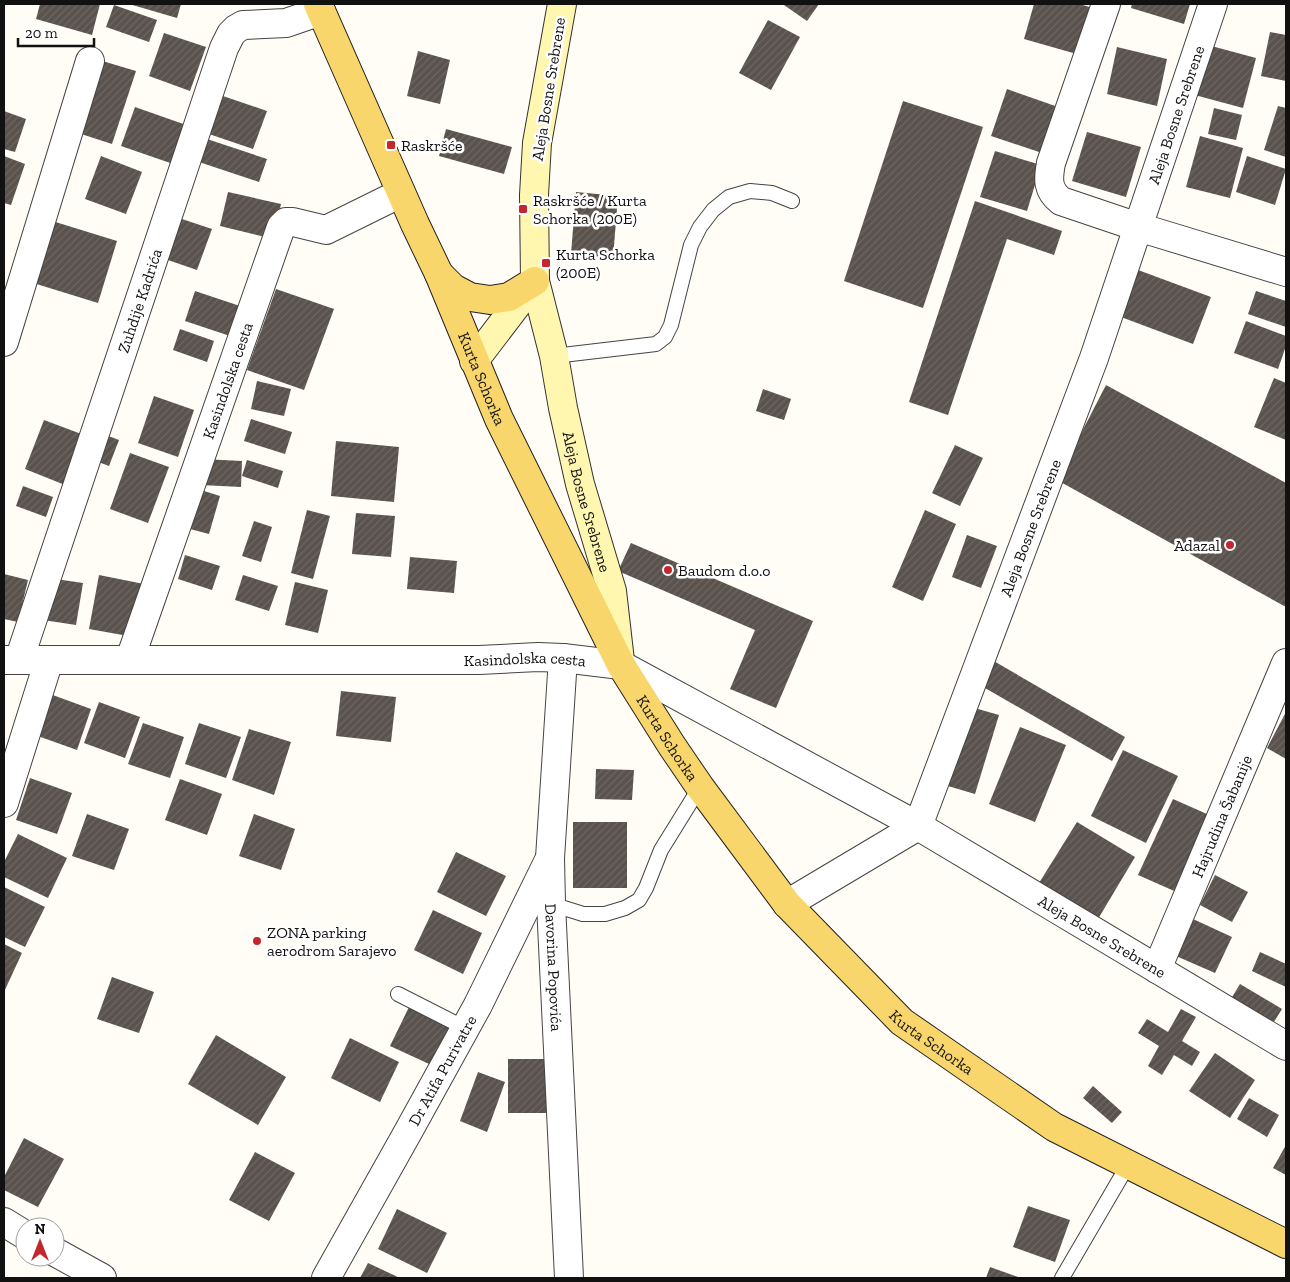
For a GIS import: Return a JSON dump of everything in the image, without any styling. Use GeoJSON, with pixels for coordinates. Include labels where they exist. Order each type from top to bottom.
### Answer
{"type":"FeatureCollection","features":[{"type":"Feature","properties":{"kind":"main road","name":"Kurta Schorka"},"geometry":{"type":"LineString","coordinates":[[320,8],[401,193],[439,274],[499,419],[621,665],[700,787],[787,904],[902,1022],[1054,1127],[1286,1244]]}},
{"type":"Feature","properties":{"kind":"main road"},"geometry":{"type":"LineString","coordinates":[[439,274],[453,288],[470,297],[490,300],[509,298],[535,281]]}},
{"type":"Feature","properties":{"kind":"street","name":"Aleja Bosne Srebrene"},"geometry":{"type":"LineString","coordinates":[[562,4],[537,142],[534,195],[535,281],[554,356],[562,408],[580,484],[612,591],[621,665],[918,826],[1286,1046]]}},
{"type":"Feature","properties":{"kind":"street"},"geometry":{"type":"LineString","coordinates":[[1106,4],[1052,163],[1049,176],[1053,195],[1061,201],[1138,227],[1286,272]]}},
{"type":"Feature","properties":{"kind":"street","name":"Aleja Bosne Srebrene"},"geometry":{"type":"LineString","coordinates":[[918,826],[1094,358],[1213,4]]}},
{"type":"Feature","properties":{"kind":"street","name":"Zuhdije Kadrića"},"geometry":{"type":"LineString","coordinates":[[11,660],[224,48],[231,34],[244,25],[286,23],[320,8]]}},
{"type":"Feature","properties":{"kind":"street"},"geometry":{"type":"LineString","coordinates":[[4,342],[90,61]]}},
{"type":"Feature","properties":{"kind":"street","name":"Kasindolska cesta"},"geometry":{"type":"LineString","coordinates":[[130,660],[281,227],[286,222],[293,222],[326,230],[401,193]]}},
{"type":"Feature","properties":{"kind":"street"},"geometry":{"type":"LineString","coordinates":[[474,361],[535,281]]}},
{"type":"Feature","properties":{"kind":"street","name":"Kasindolska cesta"},"geometry":{"type":"LineString","coordinates":[[11,660],[480,660],[538,657],[621,665]]}},
{"type":"Feature","properties":{"kind":"street","name":"Davorina Popovića"},"geometry":{"type":"LineString","coordinates":[[562,658],[550,858],[569,1278]]}},
{"type":"Feature","properties":{"kind":"street"},"geometry":{"type":"LineString","coordinates":[[4,803],[49,660]]}},
{"type":"Feature","properties":{"kind":"street","name":"Hajrudina Šabanije"},"geometry":{"type":"LineString","coordinates":[[1157,969],[1286,663]]}},
{"type":"Feature","properties":{"kind":"street"},"geometry":{"type":"LineString","coordinates":[[787,904],[918,826]]}},
{"type":"Feature","properties":{"kind":"street","name":"Dr Atifa Purivatre"},"geometry":{"type":"LineString","coordinates":[[326,1278],[465,1028],[550,858]]}},
{"type":"Feature","properties":{"kind":"street"},"geometry":{"type":"LineString","coordinates":[[4,1222],[15,1228]]}},
{"type":"Feature","properties":{"kind":"street"},"geometry":{"type":"LineString","coordinates":[[65,1258],[102,1278]]}},
{"type":"Feature","properties":{"kind":"lane"},"geometry":{"type":"LineString","coordinates":[[554,356],[656,344],[665,337],[671,325],[691,245],[700,227],[713,210],[729,197],[750,191],[772,193],[792,200]]}},
{"type":"Feature","properties":{"kind":"lane"},"geometry":{"type":"LineString","coordinates":[[551,904],[583,914],[605,914],[625,908],[639,900],[646,888],[661,850],[700,787]]}},
{"type":"Feature","properties":{"kind":"lane"},"geometry":{"type":"LineString","coordinates":[[398,994],[465,1028]]}},
{"type":"Feature","properties":{"kind":"lane"},"geometry":{"type":"LineString","coordinates":[[1062,1278],[1128,1165]]}},
{"type":"Feature","properties":{"kind":"building"},"geometry":{"type":"Polygon","coordinates":[[[40,4],[100,4],[92,35],[36,19],[40,4]]]}},
{"type":"Feature","properties":{"kind":"building"},"geometry":{"type":"Polygon","coordinates":[[[129,4],[181,4],[177,18],[129,4]]]}},
{"type":"Feature","properties":{"kind":"building"},"geometry":{"type":"Polygon","coordinates":[[[785,4],[819,4],[807,21],[785,4]]]}},
{"type":"Feature","properties":{"kind":"building"},"geometry":{"type":"Polygon","coordinates":[[[1034,4],[1079,4],[1093,8],[1080,55],[1024,39],[1034,4]]]}},
{"type":"Feature","properties":{"kind":"building"},"geometry":{"type":"Polygon","coordinates":[[[1132,4],[1190,4],[1184,24],[1131,8],[1132,4]]]}},
{"type":"Feature","properties":{"kind":"building"},"geometry":{"type":"Polygon","coordinates":[[[114,5],[157,20],[149,42],[106,27],[114,5]]]}},
{"type":"Feature","properties":{"kind":"building"},"geometry":{"type":"Polygon","coordinates":[[[768,20],[800,37],[771,90],[739,73],[768,20]]]}},
{"type":"Feature","properties":{"kind":"building"},"geometry":{"type":"Polygon","coordinates":[[[1270,32],[1286,35],[1286,81],[1261,76],[1270,32]]]}},
{"type":"Feature","properties":{"kind":"building"},"geometry":{"type":"Polygon","coordinates":[[[164,33],[206,47],[190,91],[149,76],[164,33]]]}},
{"type":"Feature","properties":{"kind":"building"},"geometry":{"type":"Polygon","coordinates":[[[1204,44],[1256,58],[1243,108],[1191,94],[1204,44]]]}},
{"type":"Feature","properties":{"kind":"building"},"geometry":{"type":"Polygon","coordinates":[[[1117,47],[1167,59],[1157,106],[1107,94],[1117,47]]]}},
{"type":"Feature","properties":{"kind":"building"},"geometry":{"type":"Polygon","coordinates":[[[418,51],[450,60],[440,104],[407,96],[418,51]]]}},
{"type":"Feature","properties":{"kind":"building"},"geometry":{"type":"Polygon","coordinates":[[[99,60],[136,71],[112,144],[75,132],[99,60]]]}},
{"type":"Feature","properties":{"kind":"building"},"geometry":{"type":"Polygon","coordinates":[[[1007,89],[1058,107],[1042,153],[991,136],[1007,89]]]}},
{"type":"Feature","properties":{"kind":"building"},"geometry":{"type":"Polygon","coordinates":[[[220,95],[267,111],[253,149],[206,133],[220,95]]]}},
{"type":"Feature","properties":{"kind":"building"},"geometry":{"type":"Polygon","coordinates":[[[903,101],[983,127],[923,308],[844,281],[903,101]]]}},
{"type":"Feature","properties":{"kind":"building"},"geometry":{"type":"Polygon","coordinates":[[[1278,106],[1286,108],[1286,157],[1264,150],[1278,106]]]}},
{"type":"Feature","properties":{"kind":"building"},"geometry":{"type":"Polygon","coordinates":[[[135,107],[189,126],[176,165],[121,146],[135,107]]]}},
{"type":"Feature","properties":{"kind":"building"},"geometry":{"type":"Polygon","coordinates":[[[1214,108],[1242,115],[1236,140],[1208,134],[1214,108]]]}},
{"type":"Feature","properties":{"kind":"building"},"geometry":{"type":"Polygon","coordinates":[[[4,111],[26,119],[15,152],[4,149],[4,111]]]}},
{"type":"Feature","properties":{"kind":"building"},"geometry":{"type":"Polygon","coordinates":[[[446,129],[512,147],[504,174],[439,156],[446,129]]]}},
{"type":"Feature","properties":{"kind":"building"},"geometry":{"type":"Polygon","coordinates":[[[1087,132],[1141,147],[1126,197],[1072,181],[1087,132]]]}},
{"type":"Feature","properties":{"kind":"building"},"geometry":{"type":"Polygon","coordinates":[[[1200,136],[1243,148],[1230,198],[1186,187],[1200,136]]]}},
{"type":"Feature","properties":{"kind":"building"},"geometry":{"type":"Polygon","coordinates":[[[207,139],[267,159],[259,182],[199,162],[207,139]]]}},
{"type":"Feature","properties":{"kind":"building"},"geometry":{"type":"Polygon","coordinates":[[[995,151],[1041,165],[1027,211],[980,197],[995,151]]]}},
{"type":"Feature","properties":{"kind":"building"},"geometry":{"type":"Polygon","coordinates":[[[4,156],[25,164],[11,205],[4,203],[4,156]]]}},
{"type":"Feature","properties":{"kind":"building"},"geometry":{"type":"Polygon","coordinates":[[[101,156],[142,172],[126,214],[85,199],[101,156]]]}},
{"type":"Feature","properties":{"kind":"building"},"geometry":{"type":"Polygon","coordinates":[[[1247,156],[1286,169],[1275,205],[1236,192],[1247,156]]]}},
{"type":"Feature","properties":{"kind":"building"},"geometry":{"type":"Polygon","coordinates":[[[228,192],[281,204],[273,239],[220,226],[228,192]]]}},
{"type":"Feature","properties":{"kind":"building"},"geometry":{"type":"Polygon","coordinates":[[[576,192],[618,196],[613,258],[571,254],[576,192]]]}},
{"type":"Feature","properties":{"kind":"building"},"geometry":{"type":"Polygon","coordinates":[[[975,201],[1062,231],[1054,255],[1007,239],[948,415],[909,402],[975,201]]]}},
{"type":"Feature","properties":{"kind":"building"},"geometry":{"type":"Polygon","coordinates":[[[179,218],[212,229],[197,270],[165,259],[179,218]]]}},
{"type":"Feature","properties":{"kind":"building"},"geometry":{"type":"Polygon","coordinates":[[[49,220],[117,241],[98,303],[30,282],[49,220]]]}},
{"type":"Feature","properties":{"kind":"building"},"geometry":{"type":"Polygon","coordinates":[[[1130,267],[1211,297],[1193,344],[1113,314],[1130,267]]]}},
{"type":"Feature","properties":{"kind":"building"},"geometry":{"type":"Polygon","coordinates":[[[276,289],[334,309],[304,390],[247,370],[276,289]]]}},
{"type":"Feature","properties":{"kind":"building"},"geometry":{"type":"Polygon","coordinates":[[[195,291],[240,306],[230,336],[185,321],[195,291]]]}},
{"type":"Feature","properties":{"kind":"building"},"geometry":{"type":"Polygon","coordinates":[[[1256,291],[1286,301],[1286,327],[1248,314],[1256,291]]]}},
{"type":"Feature","properties":{"kind":"building"},"geometry":{"type":"Polygon","coordinates":[[[1246,321],[1286,336],[1286,346],[1278,369],[1234,353],[1246,321]]]}},
{"type":"Feature","properties":{"kind":"building"},"geometry":{"type":"Polygon","coordinates":[[[180,329],[214,341],[207,362],[173,350],[180,329]]]}},
{"type":"Feature","properties":{"kind":"building"},"geometry":{"type":"Polygon","coordinates":[[[1274,378],[1286,383],[1286,440],[1254,427],[1274,378]]]}},
{"type":"Feature","properties":{"kind":"building"},"geometry":{"type":"Polygon","coordinates":[[[257,381],[291,389],[284,416],[251,409],[257,381]]]}},
{"type":"Feature","properties":{"kind":"building","name":"Adazal"},"geometry":{"type":"Polygon","coordinates":[[[1106,385],[1286,483],[1286,607],[1057,480],[1106,385]]]}},
{"type":"Feature","properties":{"kind":"building"},"geometry":{"type":"Polygon","coordinates":[[[763,389],[791,399],[784,420],[756,411],[763,389]]]}},
{"type":"Feature","properties":{"kind":"building"},"geometry":{"type":"Polygon","coordinates":[[[154,396],[194,410],[178,457],[138,443],[154,396]]]}},
{"type":"Feature","properties":{"kind":"building"},"geometry":{"type":"Polygon","coordinates":[[[251,419],[292,432],[285,454],[244,441],[251,419]]]}},
{"type":"Feature","properties":{"kind":"building"},"geometry":{"type":"Polygon","coordinates":[[[44,420],[84,435],[65,485],[25,469],[44,420]]]}},
{"type":"Feature","properties":{"kind":"building"},"geometry":{"type":"Polygon","coordinates":[[[98,432],[119,440],[109,466],[88,458],[98,432]]]}},
{"type":"Feature","properties":{"kind":"building"},"geometry":{"type":"Polygon","coordinates":[[[336,441],[399,447],[394,502],[331,496],[336,441]]]}},
{"type":"Feature","properties":{"kind":"building"},"geometry":{"type":"Polygon","coordinates":[[[955,445],[983,458],[960,506],[932,493],[955,445]]]}},
{"type":"Feature","properties":{"kind":"building"},"geometry":{"type":"Polygon","coordinates":[[[130,453],[169,467],[148,523],[110,509],[130,453]]]}},
{"type":"Feature","properties":{"kind":"building"},"geometry":{"type":"Polygon","coordinates":[[[202,459],[242,461],[241,487],[201,485],[202,459]]]}},
{"type":"Feature","properties":{"kind":"building"},"geometry":{"type":"Polygon","coordinates":[[[247,460],[283,471],[278,488],[242,476],[247,460]]]}},
{"type":"Feature","properties":{"kind":"building"},"geometry":{"type":"Polygon","coordinates":[[[23,486],[53,497],[46,517],[16,506],[23,486]]]}},
{"type":"Feature","properties":{"kind":"building"},"geometry":{"type":"Polygon","coordinates":[[[201,490],[220,496],[209,534],[190,529],[201,490]]]}},
{"type":"Feature","properties":{"kind":"building"},"geometry":{"type":"Polygon","coordinates":[[[307,510],[330,516],[313,579],[291,573],[307,510]]]}},
{"type":"Feature","properties":{"kind":"building"},"geometry":{"type":"Polygon","coordinates":[[[925,510],[956,524],[923,601],[892,587],[925,510]]]}},
{"type":"Feature","properties":{"kind":"building"},"geometry":{"type":"Polygon","coordinates":[[[356,513],[395,516],[391,557],[352,554],[356,513]]]}},
{"type":"Feature","properties":{"kind":"building"},"geometry":{"type":"Polygon","coordinates":[[[254,521],[272,527],[261,562],[242,556],[254,521]]]}},
{"type":"Feature","properties":{"kind":"building"},"geometry":{"type":"Polygon","coordinates":[[[967,535],[997,546],[981,588],[952,577],[967,535]]]}},
{"type":"Feature","properties":{"kind":"building"},"geometry":{"type":"Polygon","coordinates":[[[631,543],[813,621],[776,708],[730,689],[755,630],[618,571],[631,543]]]}},
{"type":"Feature","properties":{"kind":"building"},"geometry":{"type":"Polygon","coordinates":[[[185,555],[220,566],[212,590],[178,579],[185,555]]]}},
{"type":"Feature","properties":{"kind":"building"},"geometry":{"type":"Polygon","coordinates":[[[410,557],[457,561],[454,593],[407,589],[410,557]]]}},
{"type":"Feature","properties":{"kind":"building"},"geometry":{"type":"Polygon","coordinates":[[[4,574],[28,580],[18,622],[4,619],[4,574]]]}},
{"type":"Feature","properties":{"kind":"building"},"geometry":{"type":"Polygon","coordinates":[[[99,575],[144,584],[134,637],[89,629],[99,575]]]}},
{"type":"Feature","properties":{"kind":"building"},"geometry":{"type":"Polygon","coordinates":[[[243,575],[278,586],[269,611],[235,600],[243,575]]]}},
{"type":"Feature","properties":{"kind":"building"},"geometry":{"type":"Polygon","coordinates":[[[49,578],[83,583],[76,625],[43,620],[49,578]]]}},
{"type":"Feature","properties":{"kind":"building"},"geometry":{"type":"Polygon","coordinates":[[[295,582],[328,590],[318,633],[285,625],[295,582]]]}},
{"type":"Feature","properties":{"kind":"building"},"geometry":{"type":"Polygon","coordinates":[[[992,660],[1125,737],[1112,761],[978,684],[992,660]]]}},
{"type":"Feature","properties":{"kind":"building"},"geometry":{"type":"Polygon","coordinates":[[[341,691],[396,697],[391,742],[336,736],[341,691]]]}},
{"type":"Feature","properties":{"kind":"building"},"geometry":{"type":"Polygon","coordinates":[[[50,694],[91,709],[77,750],[35,735],[50,694]]]}},
{"type":"Feature","properties":{"kind":"building"},"geometry":{"type":"Polygon","coordinates":[[[99,702],[140,717],[125,758],[84,743],[99,702]]]}},
{"type":"Feature","properties":{"kind":"building"},"geometry":{"type":"Polygon","coordinates":[[[971,707],[999,715],[975,794],[948,786],[971,707]]]}},
{"type":"Feature","properties":{"kind":"building"},"geometry":{"type":"Polygon","coordinates":[[[1286,712],[1286,759],[1267,748],[1286,712]]]}},
{"type":"Feature","properties":{"kind":"building"},"geometry":{"type":"Polygon","coordinates":[[[143,723],[184,737],[170,778],[128,764],[143,723]]]}},
{"type":"Feature","properties":{"kind":"building"},"geometry":{"type":"Polygon","coordinates":[[[199,723],[241,737],[226,778],[185,764],[199,723]]]}},
{"type":"Feature","properties":{"kind":"building"},"geometry":{"type":"Polygon","coordinates":[[[1020,727],[1066,745],[1035,822],[989,804],[1020,727]]]}},
{"type":"Feature","properties":{"kind":"building"},"geometry":{"type":"Polygon","coordinates":[[[249,729],[291,742],[274,795],[232,780],[249,729]]]}},
{"type":"Feature","properties":{"kind":"building"},"geometry":{"type":"Polygon","coordinates":[[[1123,750],[1178,776],[1146,843],[1091,816],[1123,750]]]}},
{"type":"Feature","properties":{"kind":"building"},"geometry":{"type":"Polygon","coordinates":[[[596,769],[634,770],[632,800],[595,799],[596,769]]]}},
{"type":"Feature","properties":{"kind":"building"},"geometry":{"type":"Polygon","coordinates":[[[30,778],[72,793],[57,834],[16,820],[30,778]]]}},
{"type":"Feature","properties":{"kind":"building"},"geometry":{"type":"Polygon","coordinates":[[[180,779],[222,794],[207,835],[165,820],[180,779]]]}},
{"type":"Feature","properties":{"kind":"building"},"geometry":{"type":"Polygon","coordinates":[[[1173,799],[1216,818],[1181,894],[1138,875],[1173,799]]]}},
{"type":"Feature","properties":{"kind":"building"},"geometry":{"type":"Polygon","coordinates":[[[87,814],[129,829],[114,870],[72,856],[87,814]]]}},
{"type":"Feature","properties":{"kind":"building"},"geometry":{"type":"Polygon","coordinates":[[[254,814],[295,829],[281,870],[239,856],[254,814]]]}},
{"type":"Feature","properties":{"kind":"building"},"geometry":{"type":"Polygon","coordinates":[[[573,822],[627,822],[627,888],[573,888],[573,822]]]}},
{"type":"Feature","properties":{"kind":"building"},"geometry":{"type":"Polygon","coordinates":[[[1077,822],[1135,857],[1098,919],[1039,883],[1077,822]]]}},
{"type":"Feature","properties":{"kind":"building"},"geometry":{"type":"Polygon","coordinates":[[[18,834],[67,858],[48,898],[4,877],[4,862],[18,834]]]}},
{"type":"Feature","properties":{"kind":"building"},"geometry":{"type":"Polygon","coordinates":[[[456,852],[506,876],[486,916],[437,892],[456,852]]]}},
{"type":"Feature","properties":{"kind":"building"},"geometry":{"type":"Polygon","coordinates":[[[1215,875],[1248,892],[1232,922],[1200,905],[1215,875]]]}},
{"type":"Feature","properties":{"kind":"building"},"geometry":{"type":"Polygon","coordinates":[[[4,887],[45,907],[25,947],[4,937],[4,887]]]}},
{"type":"Feature","properties":{"kind":"building"},"geometry":{"type":"Polygon","coordinates":[[[433,910],[482,933],[463,974],[414,950],[433,910]]]}},
{"type":"Feature","properties":{"kind":"building"},"geometry":{"type":"Polygon","coordinates":[[[1193,919],[1232,937],[1215,973],[1176,956],[1193,919]]]}},
{"type":"Feature","properties":{"kind":"building"},"geometry":{"type":"Polygon","coordinates":[[[4,944],[22,953],[4,992],[4,944]]]}},
{"type":"Feature","properties":{"kind":"building"},"geometry":{"type":"Polygon","coordinates":[[[1260,952],[1286,964],[1286,987],[1252,971],[1260,952]]]}},
{"type":"Feature","properties":{"kind":"building"},"geometry":{"type":"Polygon","coordinates":[[[112,977],[154,992],[139,1033],[97,1019],[112,977]]]}},
{"type":"Feature","properties":{"kind":"building"},"geometry":{"type":"Polygon","coordinates":[[[1240,984],[1282,1009],[1267,1033],[1226,1007],[1240,984]]]}},
{"type":"Feature","properties":{"kind":"building"},"geometry":{"type":"Polygon","coordinates":[[[410,1005],[459,1029],[440,1069],[390,1046],[410,1005]]]}},
{"type":"Feature","properties":{"kind":"building"},"geometry":{"type":"Polygon","coordinates":[[[1181,1009],[1196,1017],[1182,1041],[1200,1052],[1192,1066],[1174,1055],[1162,1075],[1148,1066],[1159,1046],[1138,1033],[1147,1019],[1168,1032],[1181,1009]]]}},
{"type":"Feature","properties":{"kind":"building"},"geometry":{"type":"Polygon","coordinates":[[[216,1035],[286,1077],[258,1125],[188,1084],[216,1035]]]}},
{"type":"Feature","properties":{"kind":"building"},"geometry":{"type":"Polygon","coordinates":[[[350,1038],[399,1062],[380,1102],[331,1078],[350,1038]]]}},
{"type":"Feature","properties":{"kind":"building"},"geometry":{"type":"Polygon","coordinates":[[[1215,1053],[1255,1080],[1230,1118],[1189,1091],[1215,1053]]]}},
{"type":"Feature","properties":{"kind":"building"},"geometry":{"type":"Polygon","coordinates":[[[508,1059],[546,1059],[546,1113],[508,1113],[508,1059]]]}},
{"type":"Feature","properties":{"kind":"building"},"geometry":{"type":"Polygon","coordinates":[[[478,1072],[505,1082],[487,1132],[460,1121],[478,1072]]]}},
{"type":"Feature","properties":{"kind":"building"},"geometry":{"type":"Polygon","coordinates":[[[1093,1086],[1122,1112],[1112,1123],[1083,1098],[1093,1086]]]}},
{"type":"Feature","properties":{"kind":"building"},"geometry":{"type":"Polygon","coordinates":[[[1249,1098],[1279,1115],[1267,1137],[1237,1119],[1249,1098]]]}},
{"type":"Feature","properties":{"kind":"building"},"geometry":{"type":"Polygon","coordinates":[[[24,1138],[64,1159],[38,1207],[4,1190],[4,1177],[24,1138]]]}},
{"type":"Feature","properties":{"kind":"building"},"geometry":{"type":"Polygon","coordinates":[[[1286,1145],[1286,1175],[1273,1168],[1286,1145]]]}},
{"type":"Feature","properties":{"kind":"building"},"geometry":{"type":"Polygon","coordinates":[[[255,1152],[295,1173],[269,1221],[229,1200],[255,1152]]]}},
{"type":"Feature","properties":{"kind":"building"},"geometry":{"type":"Polygon","coordinates":[[[1028,1206],[1070,1220],[1055,1262],[1013,1247],[1028,1206]]]}},
{"type":"Feature","properties":{"kind":"building"},"geometry":{"type":"Polygon","coordinates":[[[397,1209],[447,1233],[427,1273],[378,1249],[397,1209]]]}},
{"type":"Feature","properties":{"kind":"building"},"geometry":{"type":"Polygon","coordinates":[[[368,1263],[400,1278],[360,1278],[368,1263]]]}},
{"type":"Feature","properties":{"kind":"building"},"geometry":{"type":"Polygon","coordinates":[[[990,1267],[1021,1278],[986,1278],[990,1267]]]}},
{"type":"Feature","properties":{"kind":"place","name":"Raskršće"},"geometry":{"type":"Point","coordinates":[391,145]}},
{"type":"Feature","properties":{"kind":"place","name":"Raskršće / Kurta Schorka (200E)"},"geometry":{"type":"Point","coordinates":[523,209]}},
{"type":"Feature","properties":{"kind":"place","name":"Kurta Schorka (200E)"},"geometry":{"type":"Point","coordinates":[546,263]}},
{"type":"Feature","properties":{"kind":"place","name":"Adazal"},"geometry":{"type":"Point","coordinates":[1230,545]}},
{"type":"Feature","properties":{"kind":"place","name":"Baudom d.o.o"},"geometry":{"type":"Point","coordinates":[668,570]}},
{"type":"Feature","properties":{"kind":"place","name":"ZONA parking aerodrom Sarajevo"},"geometry":{"type":"Point","coordinates":[257,941]}}]}
